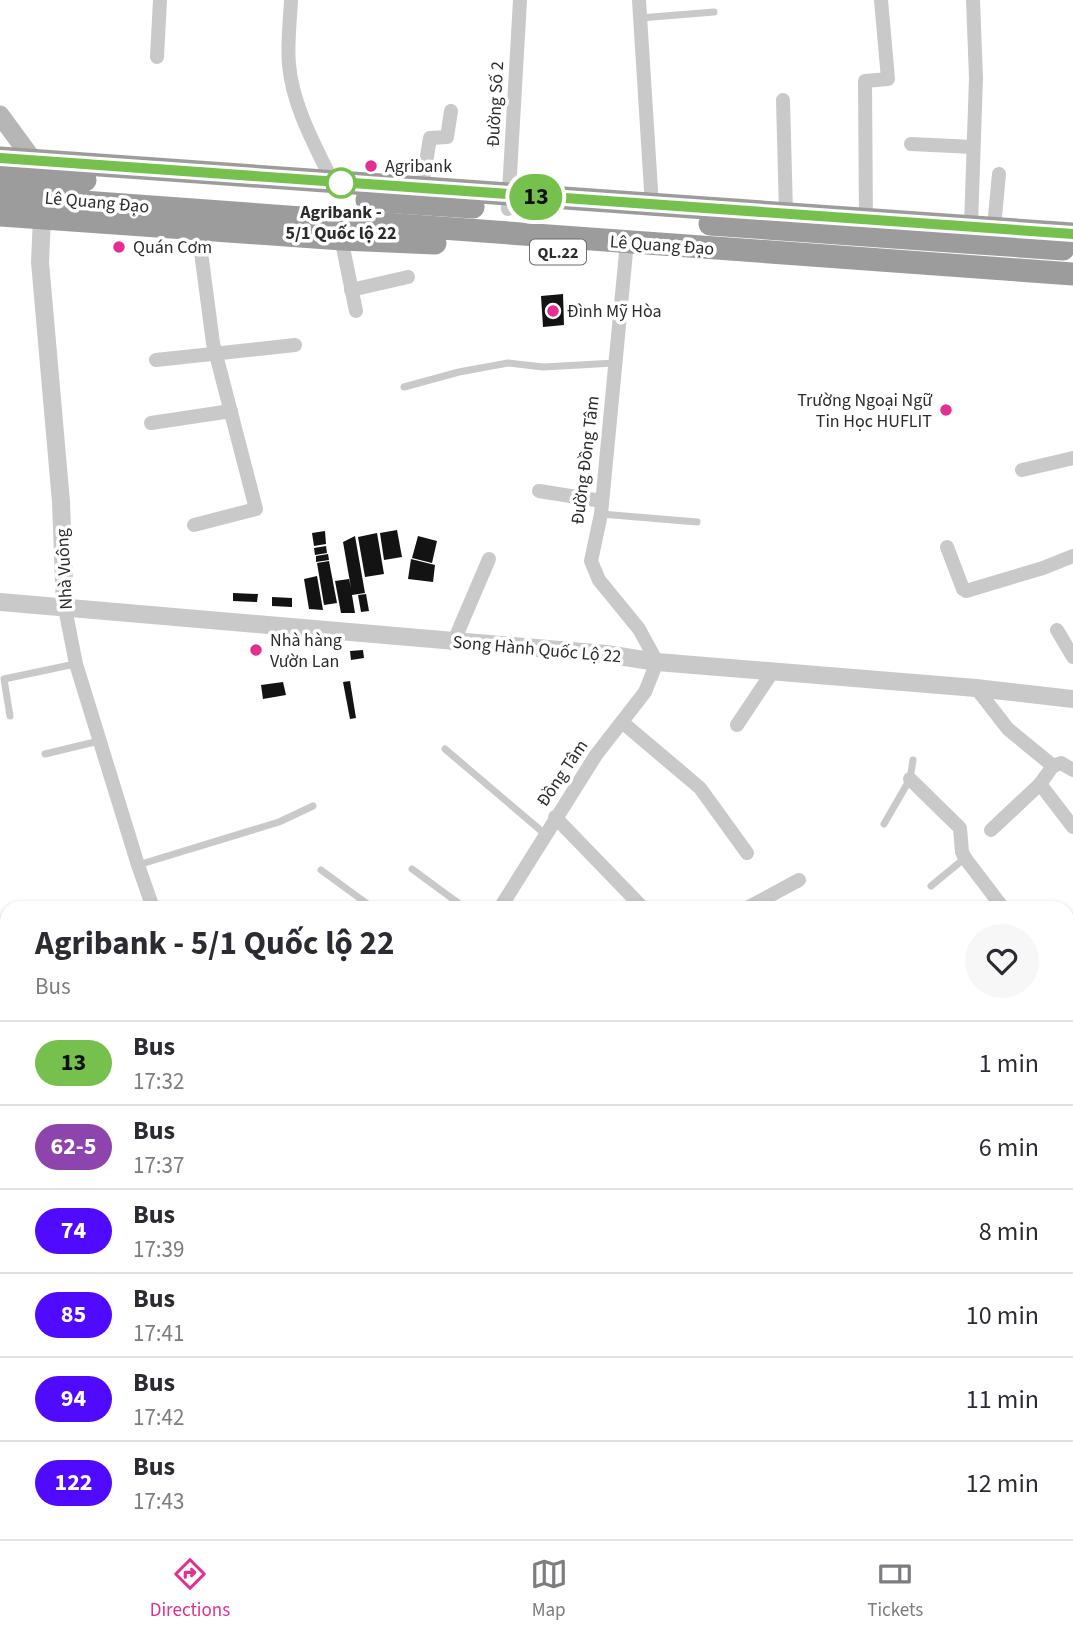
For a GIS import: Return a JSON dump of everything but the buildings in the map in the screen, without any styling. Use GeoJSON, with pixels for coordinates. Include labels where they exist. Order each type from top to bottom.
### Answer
{"type":"FeatureCollection","features":[{"type":"Feature","properties":{"kind":"highway","name":"Lê Quang Đạo"},"geometry":{"type":"LineString","coordinates":[[0,158],[39,188],[652,206],[786,213],[866,227],[971,225],[1073,234]]}},
{"type":"Feature","properties":{"kind":"highway","name":"Lê Quang Đạo"},"geometry":{"type":"LineString","coordinates":[[0,174],[39,188],[197,220],[626,250],[1073,274]]}},
{"type":"Feature","properties":{"kind":"highway","name":"Lê Quang Đạo"},"geometry":{"type":"LineString","coordinates":[[0,196],[39,188],[333,183],[422,187],[508,202],[866,227],[1073,249]]}},
{"type":"Feature","properties":{"kind":"highway","name":"Lê Quang Đạo"},"geometry":{"type":"LineString","coordinates":[[0,215],[39,188]]}},
{"type":"Feature","properties":{"kind":"highway","name":"Lê Quang Đạo"},"geometry":{"type":"LineString","coordinates":[[626,250],[1073,289]]}},
{"type":"Feature","properties":{"kind":"main road"},"geometry":{"type":"LineString","coordinates":[[0,116],[39,188]]}},
{"type":"Feature","properties":{"kind":"street"},"geometry":{"type":"LineString","coordinates":[[156,57],[160,0]]}},
{"type":"Feature","properties":{"kind":"street"},"geometry":{"type":"LineString","coordinates":[[291,0],[289,47],[293,85],[303,120],[333,183]]}},
{"type":"Feature","properties":{"kind":"street","name":"Đường Số 2"},"geometry":{"type":"LineString","coordinates":[[508,202],[520,0]]}},
{"type":"Feature","properties":{"kind":"street"},"geometry":{"type":"LineString","coordinates":[[639,0],[652,206]]}},
{"type":"Feature","properties":{"kind":"street"},"geometry":{"type":"LineString","coordinates":[[866,227],[865,81],[888,79],[881,0]]}},
{"type":"Feature","properties":{"kind":"street"},"geometry":{"type":"LineString","coordinates":[[971,225],[976,78],[973,0]]}},
{"type":"Feature","properties":{"kind":"street"},"geometry":{"type":"LineString","coordinates":[[783,100],[786,213]]}},
{"type":"Feature","properties":{"kind":"street"},"geometry":{"type":"LineString","coordinates":[[422,187],[430,138],[447,137],[451,111]]}},
{"type":"Feature","properties":{"kind":"street"},"geometry":{"type":"LineString","coordinates":[[911,144],[973,146]]}},
{"type":"Feature","properties":{"kind":"street"},"geometry":{"type":"LineString","coordinates":[[994,227],[999,174]]}},
{"type":"Feature","properties":{"kind":"street","name":"Nhà Vuông"},"geometry":{"type":"LineString","coordinates":[[39,188],[40,262],[61,502],[65,608],[76,664],[151,901]]}},
{"type":"Feature","properties":{"kind":"street"},"geometry":{"type":"LineString","coordinates":[[194,525],[256,509],[215,353],[197,220]]}},
{"type":"Feature","properties":{"kind":"street"},"geometry":{"type":"LineString","coordinates":[[340,230],[356,311]]}},
{"type":"Feature","properties":{"kind":"street","name":"Đường Đồng Tâm"},"geometry":{"type":"LineString","coordinates":[[626,250],[601,507],[592,561],[599,580],[639,629],[657,662]]}},
{"type":"Feature","properties":{"kind":"street"},"geometry":{"type":"LineString","coordinates":[[351,290],[408,277]]}},
{"type":"Feature","properties":{"kind":"street"},"geometry":{"type":"LineString","coordinates":[[156,360],[295,345]]}},
{"type":"Feature","properties":{"kind":"street"},"geometry":{"type":"LineString","coordinates":[[150,423],[230,411]]}},
{"type":"Feature","properties":{"kind":"street"},"geometry":{"type":"LineString","coordinates":[[1022,470],[1073,458]]}},
{"type":"Feature","properties":{"kind":"street"},"geometry":{"type":"LineString","coordinates":[[539,491],[601,507]]}},
{"type":"Feature","properties":{"kind":"street"},"geometry":{"type":"LineString","coordinates":[[947,547],[962,589],[966,591],[1073,556]]}},
{"type":"Feature","properties":{"kind":"street"},"geometry":{"type":"LineString","coordinates":[[454,641],[489,559]]}},
{"type":"Feature","properties":{"kind":"street","name":"Song Hành Quốc Lộ 22"},"geometry":{"type":"LineString","coordinates":[[4,605],[606,654],[657,662],[976,688],[1073,699]]}},
{"type":"Feature","properties":{"kind":"street"},"geometry":{"type":"LineString","coordinates":[[1057,630],[1073,657]]}},
{"type":"Feature","properties":{"kind":"street","name":"Đồng Tâm"},"geometry":{"type":"LineString","coordinates":[[504,901],[596,755],[645,692],[657,662]]}},
{"type":"Feature","properties":{"kind":"street"},"geometry":{"type":"LineString","coordinates":[[737,725],[773,671]]}},
{"type":"Feature","properties":{"kind":"street"},"geometry":{"type":"LineString","coordinates":[[976,688],[1008,729],[1053,766]]}},
{"type":"Feature","properties":{"kind":"street"},"geometry":{"type":"LineString","coordinates":[[622,722],[700,788],[747,853]]}},
{"type":"Feature","properties":{"kind":"street"},"geometry":{"type":"LineString","coordinates":[[991,830],[1040,784],[1053,766],[1061,763],[1073,770]]}},
{"type":"Feature","properties":{"kind":"street"},"geometry":{"type":"LineString","coordinates":[[909,779],[961,830],[962,852],[965,858],[998,901]]}},
{"type":"Feature","properties":{"kind":"street"},"geometry":{"type":"LineString","coordinates":[[1040,784],[1073,827]]}},
{"type":"Feature","properties":{"kind":"street"},"geometry":{"type":"LineString","coordinates":[[555,817],[636,901]]}},
{"type":"Feature","properties":{"kind":"street"},"geometry":{"type":"LineString","coordinates":[[760,901],[799,880]]}},
{"type":"Feature","properties":{"kind":"lane"},"geometry":{"type":"LineString","coordinates":[[640,18],[714,12]]}},
{"type":"Feature","properties":{"kind":"lane"},"geometry":{"type":"LineString","coordinates":[[404,387],[459,372],[508,363],[542,367],[615,363]]}},
{"type":"Feature","properties":{"kind":"lane"},"geometry":{"type":"LineString","coordinates":[[601,507],[697,522]]}},
{"type":"Feature","properties":{"kind":"lane"},"geometry":{"type":"LineString","coordinates":[[10,716],[4,679],[76,664]]}},
{"type":"Feature","properties":{"kind":"lane"},"geometry":{"type":"LineString","coordinates":[[45,754],[100,740]]}},
{"type":"Feature","properties":{"kind":"lane"},"geometry":{"type":"LineString","coordinates":[[445,749],[545,834]]}},
{"type":"Feature","properties":{"kind":"lane"},"geometry":{"type":"LineString","coordinates":[[884,824],[909,779],[914,760]]}},
{"type":"Feature","properties":{"kind":"lane"},"geometry":{"type":"LineString","coordinates":[[138,865],[279,822],[313,806]]}},
{"type":"Feature","properties":{"kind":"lane"},"geometry":{"type":"LineString","coordinates":[[931,886],[965,858]]}},
{"type":"Feature","properties":{"kind":"lane"},"geometry":{"type":"LineString","coordinates":[[412,869],[455,901]]}},
{"type":"Feature","properties":{"kind":"lane"},"geometry":{"type":"LineString","coordinates":[[321,870],[363,901]]}},
{"type":"Feature","properties":{"kind":"bus line","name":"13"},"geometry":{"type":"LineString","coordinates":[[0,158],[1073,234]]}},
{"type":"Feature","properties":{"kind":"place","name":"Agribank"},"geometry":{"type":"Point","coordinates":[371,166]}},
{"type":"Feature","properties":{"kind":"place","name":"Agribank - 5/1 Quốc lộ 22"},"geometry":{"type":"Point","coordinates":[341,183]}},
{"type":"Feature","properties":{"kind":"place","name":"Quán Cơm"},"geometry":{"type":"Point","coordinates":[119,247]}},
{"type":"Feature","properties":{"kind":"place","name":"Đình Mỹ Hòa"},"geometry":{"type":"Point","coordinates":[553,311]}},
{"type":"Feature","properties":{"kind":"place","name":"Trường Ngoại Ngữ Tin Học HUFLIT"},"geometry":{"type":"Point","coordinates":[946,410]}},
{"type":"Feature","properties":{"kind":"place","name":"Nhà hàng Vườn Lan"},"geometry":{"type":"Point","coordinates":[256,650]}}]}
